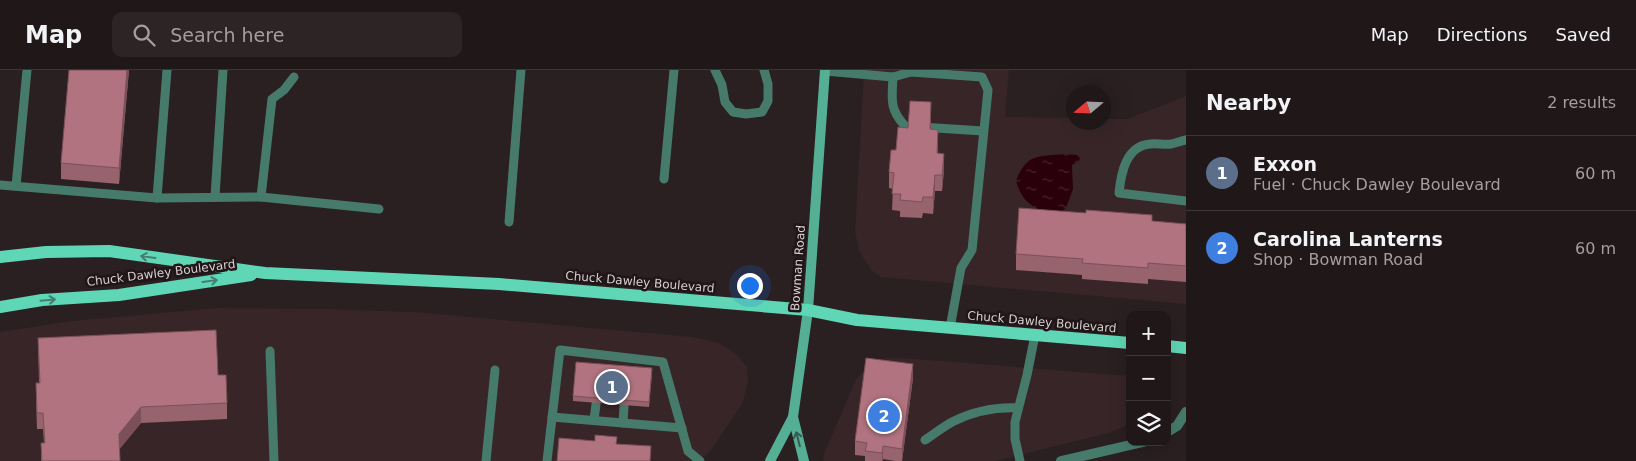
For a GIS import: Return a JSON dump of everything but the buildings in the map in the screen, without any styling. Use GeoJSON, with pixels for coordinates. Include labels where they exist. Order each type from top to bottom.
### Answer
{"type":"FeatureCollection","features":[{"type":"Feature","properties":{"kind":"main road","name":"Bowman Road"},"geometry":{"type":"LineString","coordinates":[[770,461],[793,416],[808,310],[825,71]]}},
{"type":"Feature","properties":{"kind":"main road","name":"Chuck Dawley Boulevard"},"geometry":{"type":"LineString","coordinates":[[0,257],[46,252],[109,251],[265,273],[499,284],[808,310],[857,320],[1126,343]]}},
{"type":"Feature","properties":{"kind":"main road","name":"Chuck Dawley Boulevard"},"geometry":{"type":"LineString","coordinates":[[0,307],[42,300],[119,295],[265,273]]}},
{"type":"Feature","properties":{"kind":"main road"},"geometry":{"type":"LineString","coordinates":[[1171,346],[1186,348]]}},
{"type":"Feature","properties":{"kind":"main road"},"geometry":{"type":"LineString","coordinates":[[793,416],[804,461]]}},
{"type":"Feature","properties":{"kind":"street"},"geometry":{"type":"LineString","coordinates":[[1171,430],[1177,426],[1186,412]]}},
{"type":"Feature","properties":{"kind":"street"},"geometry":{"type":"LineString","coordinates":[[1061,461],[1126,446]]}},
{"type":"Feature","properties":{"kind":"lane"},"geometry":{"type":"LineString","coordinates":[[16,186],[27,70]]}},
{"type":"Feature","properties":{"kind":"lane"},"geometry":{"type":"LineString","coordinates":[[157,198],[167,70]]}},
{"type":"Feature","properties":{"kind":"lane"},"geometry":{"type":"LineString","coordinates":[[215,197],[223,70]]}},
{"type":"Feature","properties":{"kind":"lane"},"geometry":{"type":"LineString","coordinates":[[510,222],[521,70]]}},
{"type":"Feature","properties":{"kind":"lane"},"geometry":{"type":"LineString","coordinates":[[664,178],[674,70]]}},
{"type":"Feature","properties":{"kind":"lane"},"geometry":{"type":"LineString","coordinates":[[715,70],[722,85],[725,102],[733,112],[746,114],[762,112],[768,101],[768,84],[764,70]]}},
{"type":"Feature","properties":{"kind":"lane"},"geometry":{"type":"LineString","coordinates":[[825,71],[893,77],[911,72],[982,77],[988,90],[972,250],[961,268],[950,328]]}},
{"type":"Feature","properties":{"kind":"lane"},"geometry":{"type":"LineString","coordinates":[[262,197],[272,99],[284,90],[294,77]]}},
{"type":"Feature","properties":{"kind":"lane"},"geometry":{"type":"LineString","coordinates":[[893,77],[893,109],[895,116],[905,126],[983,131]]}},
{"type":"Feature","properties":{"kind":"lane"},"geometry":{"type":"LineString","coordinates":[[1186,140],[1170,144],[1148,144],[1135,150],[1124,163],[1119,193],[1186,201]]}},
{"type":"Feature","properties":{"kind":"lane"},"geometry":{"type":"LineString","coordinates":[[0,185],[157,198],[262,197],[379,209]]}},
{"type":"Feature","properties":{"kind":"lane"},"geometry":{"type":"LineString","coordinates":[[1020,461],[1015,439],[1015,422],[1035,335]]}},
{"type":"Feature","properties":{"kind":"lane"},"geometry":{"type":"LineString","coordinates":[[270,350],[274,461]]}},
{"type":"Feature","properties":{"kind":"lane"},"geometry":{"type":"LineString","coordinates":[[547,461],[560,350],[600,358],[629,358],[664,362],[688,451],[700,461]]}},
{"type":"Feature","properties":{"kind":"lane"},"geometry":{"type":"LineString","coordinates":[[628,370],[629,358]]}},
{"type":"Feature","properties":{"kind":"lane"},"geometry":{"type":"LineString","coordinates":[[486,461],[495,370]]}},
{"type":"Feature","properties":{"kind":"lane"},"geometry":{"type":"LineString","coordinates":[[594,420],[596,404]]}},
{"type":"Feature","properties":{"kind":"lane"},"geometry":{"type":"LineString","coordinates":[[623,422],[624,406]]}},
{"type":"Feature","properties":{"kind":"lane"},"geometry":{"type":"LineString","coordinates":[[925,440],[952,422],[983,412],[1003,408],[1018,408]]}},
{"type":"Feature","properties":{"kind":"lane"},"geometry":{"type":"LineString","coordinates":[[552,416],[682,428]]}},
{"type":"Feature","properties":{"kind":"shaded area"},"geometry":{"type":"Polygon","coordinates":[[[864,70],[1009,70],[1005,117],[1066,118],[1066,130],[1111,130],[1111,119],[1127,119],[1186,96],[1186,304],[881,277],[871,270],[859,251],[855,232],[864,70]]]}},
{"type":"Feature","properties":{"kind":"shaded area"},"geometry":{"type":"Polygon","coordinates":[[[216,308],[414,312],[693,337],[719,343],[737,355],[747,367],[748,381],[743,402],[712,449],[700,461],[0,461],[0,332],[72,321],[216,308]]]}},
{"type":"Feature","properties":{"kind":"shaded area"},"geometry":{"type":"Polygon","coordinates":[[[886,358],[903,358],[1126,376],[1126,426],[1109,433],[995,461],[823,461],[824,454],[856,379],[869,366],[886,358]]]}},
{"type":"Feature","properties":{"kind":"water"},"geometry":{"type":"Polygon","coordinates":[[[1064,154],[1077,155],[1080,158],[1079,161],[1072,165],[1073,189],[1066,208],[1056,215],[1030,204],[1022,195],[1016,181],[1024,165],[1034,158],[1064,154]]]}},
{"type":"Feature","properties":{"kind":"place","name":"Exxon"},"geometry":{"type":"Point","coordinates":[612,387]}},
{"type":"Feature","properties":{"kind":"place","name":"Carolina Lanterns"},"geometry":{"type":"Point","coordinates":[884,416]}}]}
